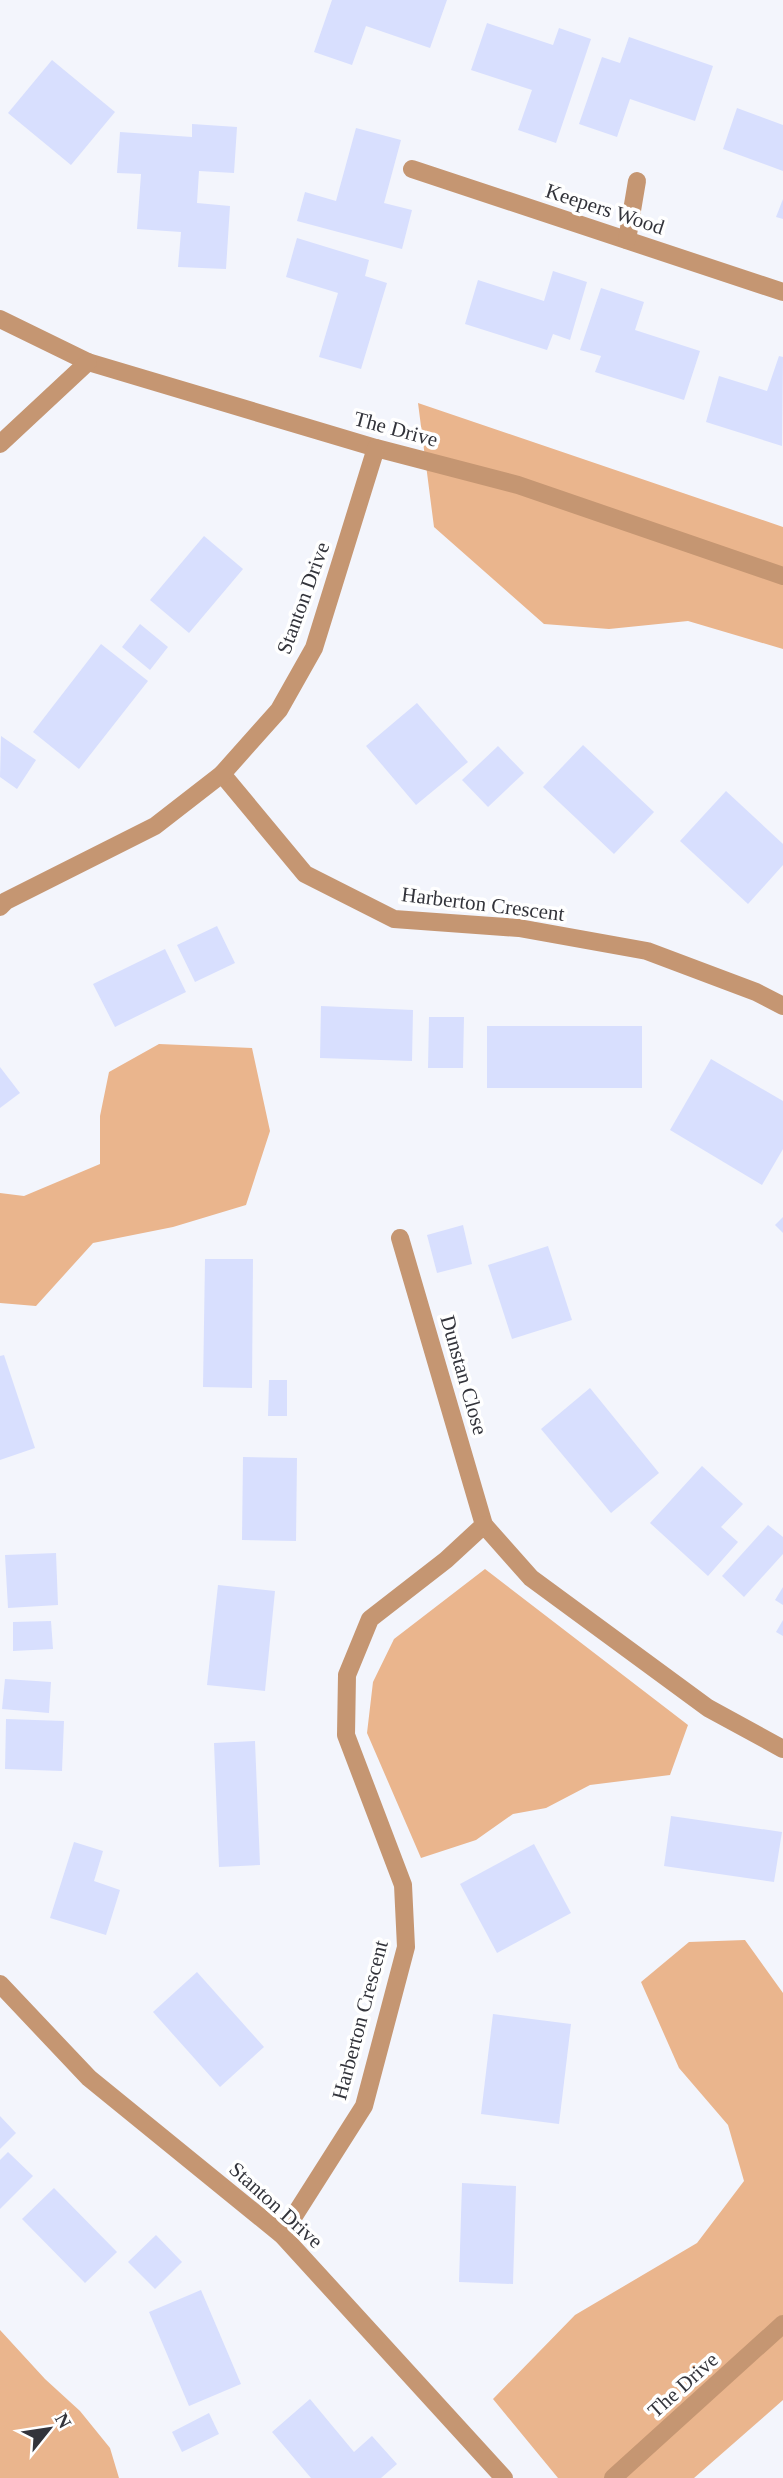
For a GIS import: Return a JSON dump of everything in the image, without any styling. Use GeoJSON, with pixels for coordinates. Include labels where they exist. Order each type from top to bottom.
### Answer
{"type":"FeatureCollection","features":[{"type":"Feature","properties":{"kind":"street","name":"Keepers Wood"},"geometry":{"type":"LineString","coordinates":[[412,169],[783,292]]}},
{"type":"Feature","properties":{"kind":"street"},"geometry":{"type":"LineString","coordinates":[[626,240],[637,181]]}},
{"type":"Feature","properties":{"kind":"street","name":"The Drive"},"geometry":{"type":"LineString","coordinates":[[0,318],[88,362],[376,448],[518,485],[783,576]]}},
{"type":"Feature","properties":{"kind":"street"},"geometry":{"type":"LineString","coordinates":[[0,444],[88,362]]}},
{"type":"Feature","properties":{"kind":"street","name":"Stanton Drive"},"geometry":{"type":"LineString","coordinates":[[0,906],[155,826],[222,774],[279,710],[314,648],[376,448]]}},
{"type":"Feature","properties":{"kind":"street","name":"Harberton Crescent"},"geometry":{"type":"LineString","coordinates":[[222,774],[305,874],[394,919],[519,928],[647,951],[756,992],[783,1006]]}},
{"type":"Feature","properties":{"kind":"street","name":"Dunstan Close"},"geometry":{"type":"LineString","coordinates":[[400,1238],[484,1525]]}},
{"type":"Feature","properties":{"kind":"street"},"geometry":{"type":"LineString","coordinates":[[484,1525],[531,1578],[708,1708],[783,1749]]}},
{"type":"Feature","properties":{"kind":"street","name":"Harberton Crescent"},"geometry":{"type":"LineString","coordinates":[[282,2235],[364,2106],[406,1947],[402,1885],[345,1735],[347,1675],[370,1619],[446,1560],[484,1525]]}},
{"type":"Feature","properties":{"kind":"street","name":"Stanton Drive"},"geometry":{"type":"LineString","coordinates":[[0,1984],[89,2078],[282,2235],[504,2478]]}},
{"type":"Feature","properties":{"kind":"street","name":"The Drive"},"geometry":{"type":"LineString","coordinates":[[612,2478],[783,2324]]}},
{"type":"Feature","properties":{"kind":"shaded area"},"geometry":{"type":"Polygon","coordinates":[[[418,403],[783,527],[783,649],[688,621],[609,629],[544,624],[434,527],[418,403]]]}},
{"type":"Feature","properties":{"kind":"shaded area"},"geometry":{"type":"Polygon","coordinates":[[[159,1044],[252,1048],[270,1131],[246,1205],[173,1227],[93,1243],[36,1306],[0,1303],[0,1193],[24,1196],[100,1164],[100,1116],[109,1072],[159,1044]]]}},
{"type":"Feature","properties":{"kind":"shaded area"},"geometry":{"type":"Polygon","coordinates":[[[485,1569],[688,1725],[670,1775],[590,1785],[546,1808],[513,1814],[476,1840],[421,1858],[367,1733],[373,1682],[394,1639],[485,1569]]]}},
{"type":"Feature","properties":{"kind":"shaded area"},"geometry":{"type":"Polygon","coordinates":[[[745,1940],[783,1993],[783,2400],[694,2478],[558,2478],[493,2399],[575,2315],[697,2243],[744,2181],[728,2125],[679,2068],[641,1982],[689,1942],[745,1940]]]}},
{"type":"Feature","properties":{"kind":"shaded area"},"geometry":{"type":"Polygon","coordinates":[[[0,2330],[45,2379],[80,2411],[110,2448],[119,2478],[0,2478],[0,2330]]]}},
{"type":"Feature","properties":{"kind":"building"},"geometry":{"type":"Polygon","coordinates":[[[332,0],[447,0],[430,48],[366,26],[352,65],[314,52],[332,0]]]}},
{"type":"Feature","properties":{"kind":"building"},"geometry":{"type":"Polygon","coordinates":[[[487,23],[553,45],[559,28],[591,39],[556,143],[518,130],[532,90],[471,70],[487,23]]]}},
{"type":"Feature","properties":{"kind":"building"},"geometry":{"type":"Polygon","coordinates":[[[629,37],[713,66],[695,121],[630,99],[617,137],[579,124],[602,57],[620,63],[629,37]]]}},
{"type":"Feature","properties":{"kind":"building"},"geometry":{"type":"Polygon","coordinates":[[[52,60],[115,112],[71,165],[8,113],[52,60]]]}},
{"type":"Feature","properties":{"kind":"building"},"geometry":{"type":"Polygon","coordinates":[[[737,108],[783,125],[783,171],[723,149],[737,108]]]}},
{"type":"Feature","properties":{"kind":"building"},"geometry":{"type":"Polygon","coordinates":[[[192,124],[237,127],[234,173],[199,171],[197,203],[230,206],[226,269],[178,267],[181,232],[137,229],[141,174],[117,173],[120,132],[192,137],[192,124]]]}},
{"type":"Feature","properties":{"kind":"building"},"geometry":{"type":"Polygon","coordinates":[[[356,128],[401,140],[384,203],[412,210],[402,249],[297,221],[305,192],[336,201],[356,128]]]}},
{"type":"Feature","properties":{"kind":"building"},"geometry":{"type":"Polygon","coordinates":[[[783,199],[783,219],[776,217],[783,199]]]}},
{"type":"Feature","properties":{"kind":"building"},"geometry":{"type":"Polygon","coordinates":[[[297,238],[369,260],[365,276],[387,283],[361,369],[319,357],[338,293],[286,277],[297,238]]]}},
{"type":"Feature","properties":{"kind":"building"},"geometry":{"type":"Polygon","coordinates":[[[553,271],[587,282],[570,340],[553,334],[547,350],[465,324],[478,280],[544,301],[553,271]]]}},
{"type":"Feature","properties":{"kind":"building"},"geometry":{"type":"Polygon","coordinates":[[[601,288],[644,302],[635,330],[700,351],[684,400],[595,372],[601,356],[580,350],[601,288]]]}},
{"type":"Feature","properties":{"kind":"building"},"geometry":{"type":"Polygon","coordinates":[[[779,356],[783,357],[782,446],[706,422],[719,376],[767,391],[779,356]]]}},
{"type":"Feature","properties":{"kind":"building"},"geometry":{"type":"Polygon","coordinates":[[[204,536],[243,569],[189,633],[150,600],[204,536]]]}},
{"type":"Feature","properties":{"kind":"building"},"geometry":{"type":"Polygon","coordinates":[[[140,624],[168,647],[150,670],[122,647],[140,624]]]}},
{"type":"Feature","properties":{"kind":"building"},"geometry":{"type":"Polygon","coordinates":[[[101,644],[148,681],[79,769],[33,732],[101,644]]]}},
{"type":"Feature","properties":{"kind":"building"},"geometry":{"type":"Polygon","coordinates":[[[417,703],[468,762],[416,805],[366,746],[417,703]]]}},
{"type":"Feature","properties":{"kind":"building"},"geometry":{"type":"Polygon","coordinates":[[[1,736],[36,760],[17,789],[0,777],[1,736]]]}},
{"type":"Feature","properties":{"kind":"building"},"geometry":{"type":"Polygon","coordinates":[[[583,745],[654,812],[614,854],[543,787],[583,745]]]}},
{"type":"Feature","properties":{"kind":"building"},"geometry":{"type":"Polygon","coordinates":[[[498,746],[524,773],[488,807],[462,780],[498,746]]]}},
{"type":"Feature","properties":{"kind":"building"},"geometry":{"type":"Polygon","coordinates":[[[726,791],[783,844],[783,865],[748,904],[680,841],[726,791]]]}},
{"type":"Feature","properties":{"kind":"building"},"geometry":{"type":"Polygon","coordinates":[[[217,926],[235,963],[195,982],[177,945],[217,926]]]}},
{"type":"Feature","properties":{"kind":"building"},"geometry":{"type":"Polygon","coordinates":[[[165,949],[186,992],[115,1027],[93,984],[165,949]]]}},
{"type":"Feature","properties":{"kind":"building"},"geometry":{"type":"Polygon","coordinates":[[[321,1006],[413,1010],[412,1061],[320,1058],[321,1006]]]}},
{"type":"Feature","properties":{"kind":"building"},"geometry":{"type":"Polygon","coordinates":[[[429,1017],[464,1017],[463,1068],[428,1068],[429,1017]]]}},
{"type":"Feature","properties":{"kind":"building"},"geometry":{"type":"Polygon","coordinates":[[[487,1026],[642,1026],[642,1088],[487,1088],[487,1026]]]}},
{"type":"Feature","properties":{"kind":"building"},"geometry":{"type":"Polygon","coordinates":[[[711,1059],[783,1101],[783,1149],[762,1185],[670,1130],[711,1059]]]}},
{"type":"Feature","properties":{"kind":"building"},"geometry":{"type":"Polygon","coordinates":[[[0,1067],[20,1093],[0,1108],[0,1067]]]}},
{"type":"Feature","properties":{"kind":"building"},"geometry":{"type":"Polygon","coordinates":[[[783,1217],[783,1233],[775,1225],[783,1217]]]}},
{"type":"Feature","properties":{"kind":"building"},"geometry":{"type":"Polygon","coordinates":[[[463,1225],[472,1264],[437,1273],[427,1235],[463,1225]]]}},
{"type":"Feature","properties":{"kind":"building"},"geometry":{"type":"Polygon","coordinates":[[[548,1246],[572,1320],[512,1339],[488,1265],[548,1246]]]}},
{"type":"Feature","properties":{"kind":"building"},"geometry":{"type":"Polygon","coordinates":[[[205,1259],[253,1259],[252,1388],[203,1387],[205,1259]]]}},
{"type":"Feature","properties":{"kind":"building"},"geometry":{"type":"Polygon","coordinates":[[[4,1355],[35,1448],[0,1460],[0,1356],[4,1355]]]}},
{"type":"Feature","properties":{"kind":"building"},"geometry":{"type":"Polygon","coordinates":[[[269,1380],[287,1380],[287,1416],[268,1416],[269,1380]]]}},
{"type":"Feature","properties":{"kind":"building"},"geometry":{"type":"Polygon","coordinates":[[[590,1388],[659,1473],[611,1513],[541,1429],[590,1388]]]}},
{"type":"Feature","properties":{"kind":"building"},"geometry":{"type":"Polygon","coordinates":[[[243,1457],[297,1458],[296,1541],[242,1540],[243,1457]]]}},
{"type":"Feature","properties":{"kind":"building"},"geometry":{"type":"Polygon","coordinates":[[[702,1466],[743,1504],[721,1527],[738,1542],[708,1576],[650,1523],[702,1466]]]}},
{"type":"Feature","properties":{"kind":"building"},"geometry":{"type":"Polygon","coordinates":[[[768,1525],[783,1537],[783,1554],[744,1597],[722,1576],[768,1525]]]}},
{"type":"Feature","properties":{"kind":"building"},"geometry":{"type":"Polygon","coordinates":[[[56,1553],[58,1605],[8,1608],[5,1555],[56,1553]]]}},
{"type":"Feature","properties":{"kind":"building"},"geometry":{"type":"Polygon","coordinates":[[[218,1585],[275,1591],[265,1691],[207,1685],[218,1585]]]}},
{"type":"Feature","properties":{"kind":"building"},"geometry":{"type":"Polygon","coordinates":[[[783,1587],[783,1605],[775,1600],[783,1587]]]}},
{"type":"Feature","properties":{"kind":"building"},"geometry":{"type":"Polygon","coordinates":[[[783,1620],[783,1636],[776,1632],[783,1620]]]}},
{"type":"Feature","properties":{"kind":"building"},"geometry":{"type":"Polygon","coordinates":[[[51,1621],[53,1649],[13,1651],[13,1622],[51,1621]]]}},
{"type":"Feature","properties":{"kind":"building"},"geometry":{"type":"Polygon","coordinates":[[[5,1679],[51,1682],[49,1713],[2,1709],[5,1679]]]}},
{"type":"Feature","properties":{"kind":"building"},"geometry":{"type":"Polygon","coordinates":[[[6,1719],[64,1721],[62,1771],[5,1769],[6,1719]]]}},
{"type":"Feature","properties":{"kind":"building"},"geometry":{"type":"Polygon","coordinates":[[[255,1741],[260,1865],[219,1867],[214,1743],[255,1741]]]}},
{"type":"Feature","properties":{"kind":"building"},"geometry":{"type":"Polygon","coordinates":[[[671,1816],[782,1832],[774,1882],[664,1866],[671,1816]]]}},
{"type":"Feature","properties":{"kind":"building"},"geometry":{"type":"Polygon","coordinates":[[[74,1842],[103,1851],[94,1881],[120,1890],[106,1935],[50,1918],[74,1842]]]}},
{"type":"Feature","properties":{"kind":"building"},"geometry":{"type":"Polygon","coordinates":[[[534,1844],[571,1913],[497,1953],[460,1884],[534,1844]]]}},
{"type":"Feature","properties":{"kind":"building"},"geometry":{"type":"Polygon","coordinates":[[[197,1972],[264,2047],[220,2087],[153,2012],[197,1972]]]}},
{"type":"Feature","properties":{"kind":"building"},"geometry":{"type":"Polygon","coordinates":[[[493,2014],[571,2024],[559,2124],[481,2114],[493,2014]]]}},
{"type":"Feature","properties":{"kind":"building"},"geometry":{"type":"Polygon","coordinates":[[[0,2116],[16,2133],[0,2149],[0,2116]]]}},
{"type":"Feature","properties":{"kind":"building"},"geometry":{"type":"Polygon","coordinates":[[[8,2152],[33,2176],[0,2209],[0,2160],[8,2152]]]}},
{"type":"Feature","properties":{"kind":"building"},"geometry":{"type":"Polygon","coordinates":[[[462,2183],[516,2186],[513,2284],[459,2282],[462,2183]]]}},
{"type":"Feature","properties":{"kind":"building"},"geometry":{"type":"Polygon","coordinates":[[[54,2188],[117,2252],[85,2283],[22,2219],[54,2188]]]}},
{"type":"Feature","properties":{"kind":"building"},"geometry":{"type":"Polygon","coordinates":[[[156,2235],[182,2262],[155,2289],[128,2262],[156,2235]]]}},
{"type":"Feature","properties":{"kind":"building"},"geometry":{"type":"Polygon","coordinates":[[[201,2290],[241,2384],[189,2406],[149,2312],[201,2290]]]}},
{"type":"Feature","properties":{"kind":"building"},"geometry":{"type":"Polygon","coordinates":[[[310,2399],[354,2452],[372,2436],[397,2464],[381,2478],[311,2478],[272,2432],[310,2399]]]}},
{"type":"Feature","properties":{"kind":"building"},"geometry":{"type":"Polygon","coordinates":[[[209,2413],[219,2434],[182,2452],[172,2432],[209,2413]]]}}]}
